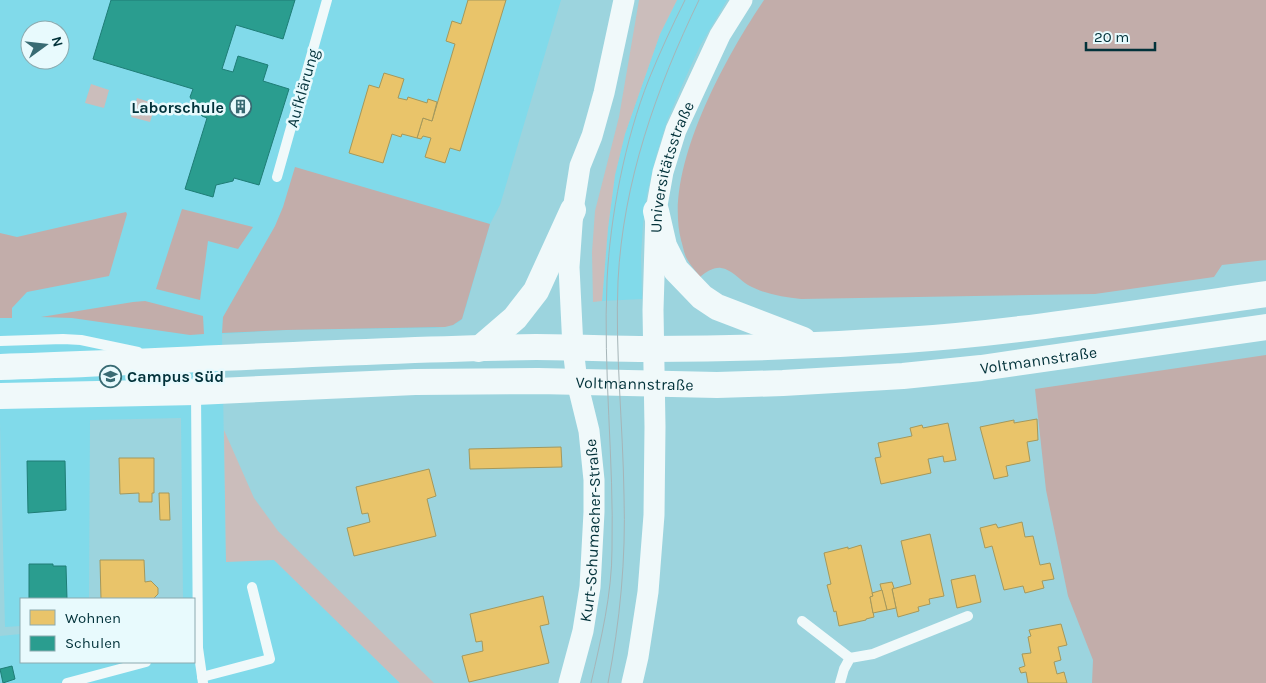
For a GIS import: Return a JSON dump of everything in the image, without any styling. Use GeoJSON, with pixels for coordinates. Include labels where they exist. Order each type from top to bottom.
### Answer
{"type":"FeatureCollection","features":[{"type":"Feature","properties":{"kind":"street"},"geometry":{"type":"LineString","coordinates":[[573,348],[569,267],[573,210],[580,166],[592,136],[604,93],[624,0]]}},
{"type":"Feature","properties":{"kind":"street","name":"Universitätsstraße"},"geometry":{"type":"LineString","coordinates":[[654,349],[656,211],[663,172],[676,130],[720,35],[742,0]]}},
{"type":"Feature","properties":{"kind":"street"},"geometry":{"type":"LineString","coordinates":[[479,349],[515,318],[536,291],[573,210]]}},
{"type":"Feature","properties":{"kind":"street"},"geometry":{"type":"LineString","coordinates":[[656,211],[664,246],[672,262],[686,282],[702,298],[717,306],[815,344]]}},
{"type":"Feature","properties":{"kind":"street","name":"Voltmannstraße"},"geometry":{"type":"LineString","coordinates":[[0,367],[173,361],[280,354],[479,349],[654,349],[906,340],[1017,330],[1266,294]]}},
{"type":"Feature","properties":{"kind":"street","name":"Voltmannstraße"},"geometry":{"type":"LineString","coordinates":[[0,396],[196,392],[415,382],[764,384],[913,375],[981,368],[1266,327]]}},
{"type":"Feature","properties":{"kind":"street","name":"Kurt-Schumacher-Straße"},"geometry":{"type":"LineString","coordinates":[[570,683],[583,631],[590,588],[593,540],[592,456],[589,431],[577,382],[573,348]]}},
{"type":"Feature","properties":{"kind":"street"},"geometry":{"type":"LineString","coordinates":[[632,683],[647,601],[652,555],[654,515],[654,349]]}},
{"type":"Feature","properties":{"kind":"lane","name":"Aufklärung"},"geometry":{"type":"LineString","coordinates":[[277,176],[328,0]]}},
{"type":"Feature","properties":{"kind":"lane"},"geometry":{"type":"LineString","coordinates":[[0,341],[81,340],[173,361]]}},
{"type":"Feature","properties":{"kind":"lane"},"geometry":{"type":"LineString","coordinates":[[196,392],[196,648],[203,680],[270,659],[252,587]]}},
{"type":"Feature","properties":{"kind":"lane"},"geometry":{"type":"LineString","coordinates":[[802,621],[850,658],[873,654],[968,616]]}},
{"type":"Feature","properties":{"kind":"lane"},"geometry":{"type":"LineString","coordinates":[[840,683],[850,658]]}},
{"type":"Feature","properties":{"kind":"lane"},"geometry":{"type":"LineString","coordinates":[[67,683],[142,663]]}},
{"type":"Feature","properties":{"kind":"shaded area","name":"Campus Süd"},"geometry":{"type":"Polygon","coordinates":[[[0,0],[561,0],[500,205],[490,224],[466,307],[459,322],[435,328],[286,330],[222,334],[226,561],[274,560],[400,683],[0,683],[0,636],[20,634],[20,663],[195,663],[195,598],[183,598],[181,418],[90,420],[89,598],[20,598],[20,626],[5,627],[0,422],[0,0]]]}},
{"type":"Feature","properties":{"kind":"shaded area"},"geometry":{"type":"Polygon","coordinates":[[[639,0],[677,0],[660,34],[625,134],[615,175],[608,228],[602,301],[593,302],[592,252],[595,211],[619,117],[639,0]]]}},
{"type":"Feature","properties":{"kind":"shaded area"},"geometry":{"type":"Polygon","coordinates":[[[677,0],[727,0],[700,46],[684,81],[667,121],[656,156],[647,194],[643,224],[641,256],[642,299],[602,301],[608,228],[615,175],[625,134],[660,34],[677,0]]]}},
{"type":"Feature","properties":{"kind":"shaded area"},"geometry":{"type":"Polygon","coordinates":[[[764,0],[1266,0],[1266,260],[1222,265],[1214,277],[1095,294],[801,299],[761,291],[748,285],[728,270],[721,268],[710,270],[700,277],[686,257],[681,240],[678,212],[681,181],[689,148],[701,115],[732,52],[764,0]]]}},
{"type":"Feature","properties":{"kind":"shaded area"},"geometry":{"type":"Polygon","coordinates":[[[91,84],[109,90],[104,108],[85,103],[91,84]]]}},
{"type":"Feature","properties":{"kind":"shaded area"},"geometry":{"type":"Polygon","coordinates":[[[137,98],[156,104],[150,122],[131,117],[137,98]]]}},
{"type":"Feature","properties":{"kind":"shaded area"},"geometry":{"type":"Polygon","coordinates":[[[295,167],[490,224],[462,319],[453,325],[445,327],[222,333],[223,317],[275,226],[295,167]]]}},
{"type":"Feature","properties":{"kind":"shaded area"},"geometry":{"type":"Polygon","coordinates":[[[182,209],[253,227],[238,249],[208,241],[200,300],[156,289],[182,209]]]}},
{"type":"Feature","properties":{"kind":"shaded area"},"geometry":{"type":"Polygon","coordinates":[[[126,212],[109,276],[27,292],[12,308],[12,318],[0,318],[0,233],[17,237],[126,212]]]}},
{"type":"Feature","properties":{"kind":"shaded area"},"geometry":{"type":"Polygon","coordinates":[[[145,301],[203,316],[204,334],[190,335],[72,318],[41,317],[133,302],[145,301]]]}},
{"type":"Feature","properties":{"kind":"shaded area"},"geometry":{"type":"Polygon","coordinates":[[[1266,355],[1266,683],[1092,683],[1093,660],[1068,596],[1046,490],[1035,389],[1266,355]]]}},
{"type":"Feature","properties":{"kind":"shaded area"},"geometry":{"type":"Polygon","coordinates":[[[224,430],[254,498],[278,531],[434,683],[400,683],[274,560],[226,562],[224,430]]]}},
{"type":"Feature","properties":{"kind":"building: Wohnen"},"geometry":{"type":"Polygon","coordinates":[[[468,0],[506,0],[460,151],[450,148],[445,163],[425,157],[431,138],[423,136],[421,139],[417,138],[423,118],[432,121],[455,44],[446,41],[452,21],[461,24],[468,0]]]}},
{"type":"Feature","properties":{"kind":"building: Wohnen"},"geometry":{"type":"Polygon","coordinates":[[[384,73],[404,79],[398,98],[407,100],[408,97],[427,103],[428,99],[437,102],[432,121],[423,118],[417,138],[402,134],[401,137],[392,134],[383,163],[349,153],[369,85],[379,88],[384,73]]]}},
{"type":"Feature","properties":{"kind":"building: Wohnen"},"geometry":{"type":"Polygon","coordinates":[[[1037,419],[1038,440],[1027,442],[1030,461],[1006,466],[1008,476],[994,479],[980,427],[1014,420],[1014,423],[1037,419]]]}},
{"type":"Feature","properties":{"kind":"building: Wohnen"},"geometry":{"type":"Polygon","coordinates":[[[948,423],[956,460],[944,462],[943,456],[928,459],[931,473],[881,484],[875,458],[881,457],[878,443],[912,436],[910,428],[922,425],[923,428],[948,423]]]}},
{"type":"Feature","properties":{"kind":"building: Wohnen"},"geometry":{"type":"Polygon","coordinates":[[[561,447],[562,467],[470,469],[469,449],[561,447]]]}},
{"type":"Feature","properties":{"kind":"building: Wohnen"},"geometry":{"type":"Polygon","coordinates":[[[119,458],[154,458],[154,493],[152,493],[152,502],[139,502],[139,493],[120,494],[119,458]]]}},
{"type":"Feature","properties":{"kind":"building: Wohnen"},"geometry":{"type":"Polygon","coordinates":[[[429,469],[436,496],[427,499],[436,536],[354,556],[347,528],[370,522],[368,513],[362,514],[356,487],[429,469]]]}},
{"type":"Feature","properties":{"kind":"building: Wohnen"},"geometry":{"type":"Polygon","coordinates":[[[159,493],[169,493],[170,520],[160,520],[159,493]]]}},
{"type":"Feature","properties":{"kind":"building: Wohnen"},"geometry":{"type":"Polygon","coordinates":[[[1022,522],[1025,537],[1033,536],[1040,565],[1050,563],[1054,579],[1042,581],[1044,588],[1025,593],[1023,586],[1004,590],[992,546],[985,548],[980,528],[996,524],[998,528],[1022,522]]]}},
{"type":"Feature","properties":{"kind":"building: Wohnen"},"geometry":{"type":"Polygon","coordinates":[[[930,534],[944,596],[929,599],[930,604],[918,607],[919,611],[898,617],[892,589],[911,584],[901,541],[930,534]]]}},
{"type":"Feature","properties":{"kind":"building: Wohnen"},"geometry":{"type":"Polygon","coordinates":[[[861,545],[873,596],[870,597],[874,617],[839,626],[827,585],[831,584],[824,553],[861,545]]]}},
{"type":"Feature","properties":{"kind":"building: Wohnen"},"geometry":{"type":"Polygon","coordinates":[[[100,560],[144,560],[145,582],[151,581],[158,588],[158,594],[154,598],[101,598],[100,560]]]}},
{"type":"Feature","properties":{"kind":"building: Wohnen"},"geometry":{"type":"Polygon","coordinates":[[[975,575],[981,602],[957,608],[951,580],[975,575]]]}},
{"type":"Feature","properties":{"kind":"building: Wohnen"},"geometry":{"type":"Polygon","coordinates":[[[892,582],[896,608],[887,610],[880,584],[892,582]]]}},
{"type":"Feature","properties":{"kind":"building: Wohnen"},"geometry":{"type":"Polygon","coordinates":[[[882,590],[887,610],[873,613],[870,597],[873,596],[872,593],[882,590]]]}},
{"type":"Feature","properties":{"kind":"building: Wohnen"},"geometry":{"type":"Polygon","coordinates":[[[543,596],[549,624],[540,626],[549,663],[469,682],[462,656],[483,651],[482,641],[476,642],[470,614],[543,596]]]}},
{"type":"Feature","properties":{"kind":"building: Wohnen"},"geometry":{"type":"Polygon","coordinates":[[[1061,624],[1067,645],[1058,647],[1061,660],[1054,662],[1057,674],[1064,672],[1067,683],[1028,683],[1026,672],[1021,673],[1019,668],[1025,666],[1022,654],[1031,653],[1028,637],[1031,636],[1029,630],[1061,624]]]}},
{"type":"Feature","properties":{"kind":"building: Schulen","name":"Laborschule"},"geometry":{"type":"Polygon","coordinates":[[[111,0],[295,0],[283,39],[236,25],[222,69],[233,72],[238,56],[268,65],[263,81],[289,89],[259,185],[234,178],[233,181],[216,185],[213,197],[185,189],[207,118],[202,116],[190,97],[193,89],[93,59],[111,0]]]}},
{"type":"Feature","properties":{"kind":"building: Schulen"},"geometry":{"type":"Polygon","coordinates":[[[27,461],[65,461],[66,510],[28,513],[27,461]]]}},
{"type":"Feature","properties":{"kind":"building: Schulen"},"geometry":{"type":"Polygon","coordinates":[[[29,564],[66,566],[67,598],[29,598],[29,564]]]}},
{"type":"Feature","properties":{"kind":"building: Schulen"},"geometry":{"type":"Polygon","coordinates":[[[12,666],[15,679],[3,683],[0,669],[12,666]]]}},
{"type":"Feature","properties":{"kind":"tram line"},"geometry":{"type":"LineString","coordinates":[[591,683],[605,616],[612,566],[606,348],[607,281],[611,231],[620,178],[640,102],[657,59],[685,0]]}},
{"type":"Feature","properties":{"kind":"tram line"},"geometry":{"type":"LineString","coordinates":[[608,683],[619,613],[624,543],[617,308],[621,244],[634,172],[644,137],[669,68],[699,0]]}},
{"type":"Feature","properties":{"kind":"place","name":"Laborschule"},"geometry":{"type":"Point","coordinates":[240,107]}},
{"type":"Feature","properties":{"kind":"place","name":"Campus Süd"},"geometry":{"type":"Point","coordinates":[111,376]}}]}
